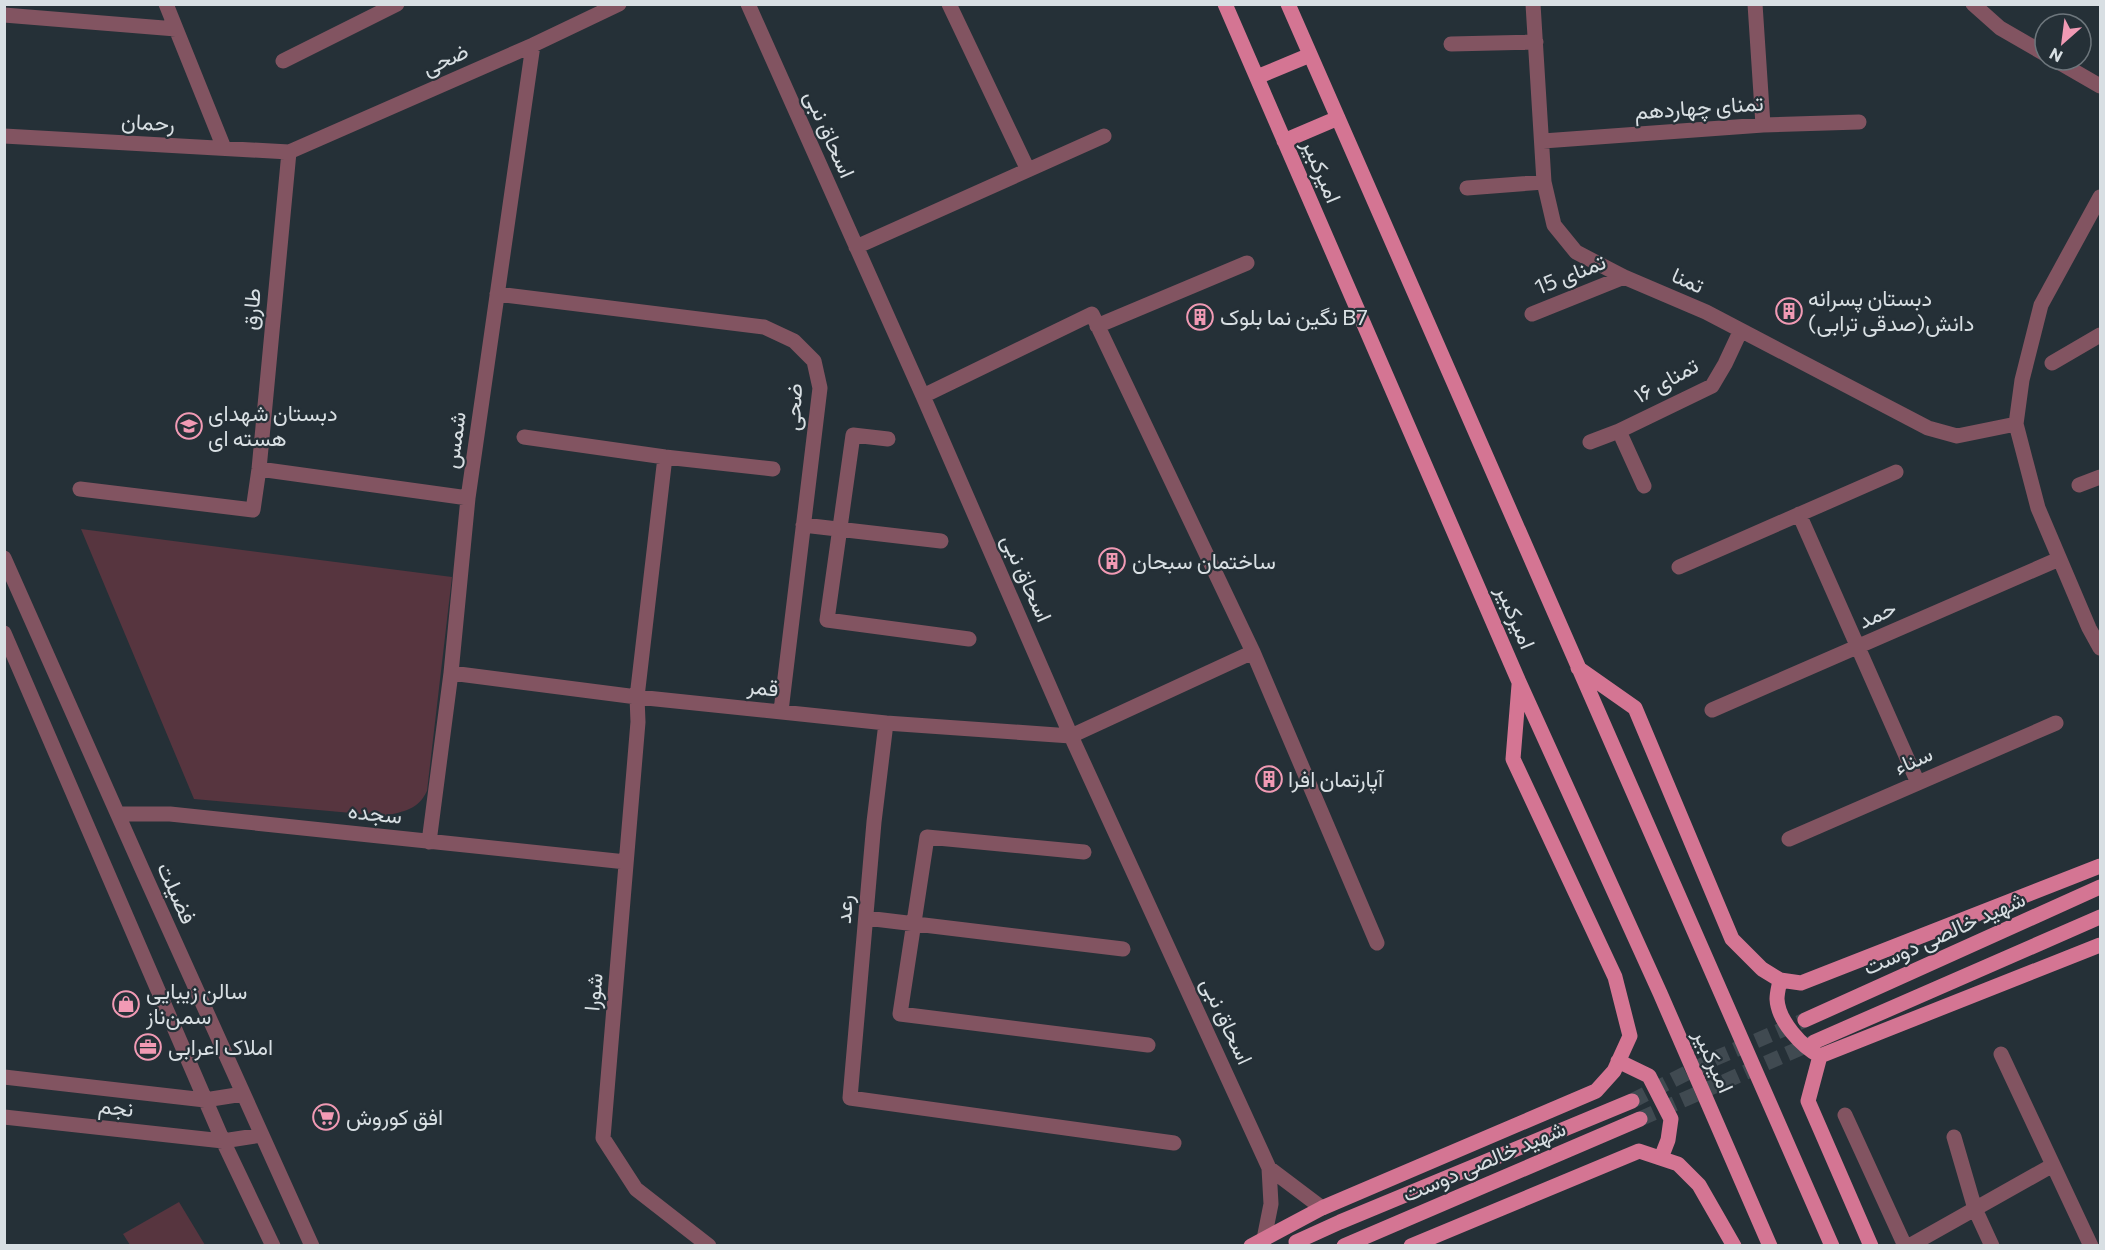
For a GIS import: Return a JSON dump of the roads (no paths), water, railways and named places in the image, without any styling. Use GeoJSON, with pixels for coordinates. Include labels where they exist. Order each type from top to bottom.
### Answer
{"type":"FeatureCollection","features":[{"type":"Feature","properties":{"kind":"main road","name":"امیرکبیر"},"geometry":{"type":"LineString","coordinates":[[1225,4],[1519,682],[1660,993],[1770,1245]]}},
{"type":"Feature","properties":{"kind":"main road","name":"امیرکبیر"},"geometry":{"type":"LineString","coordinates":[[1288,4],[1832,1245]]}},
{"type":"Feature","properties":{"kind":"main road"},"geometry":{"type":"LineString","coordinates":[[1257,77],[1310,55]]}},
{"type":"Feature","properties":{"kind":"main road"},"geometry":{"type":"LineString","coordinates":[[1284,141],[1338,118]]}},
{"type":"Feature","properties":{"kind":"main road"},"geometry":{"type":"LineString","coordinates":[[1577,667],[1635,708],[1731,939],[1762,969],[1780,980],[1801,983],[2100,866]]}},
{"type":"Feature","properties":{"kind":"main road"},"geometry":{"type":"LineString","coordinates":[[1258,1242],[1323,1208],[1596,1091],[1614,1071],[1630,1036],[1615,977],[1513,759],[1519,682]]}},
{"type":"Feature","properties":{"kind":"main road","name":"شهید خالصی دوست"},"geometry":{"type":"LineString","coordinates":[[1805,1020],[2100,887]]}},
{"type":"Feature","properties":{"kind":"main road"},"geometry":{"type":"LineString","coordinates":[[1817,1049],[2100,917]]}},
{"type":"Feature","properties":{"kind":"main road"},"geometry":{"type":"LineString","coordinates":[[1780,980],[1777,1000],[1788,1026],[1808,1050],[1817,1049],[2100,945]]}},
{"type":"Feature","properties":{"kind":"main road"},"geometry":{"type":"LineString","coordinates":[[1817,1049],[1808,1101],[1871,1245]]}},
{"type":"Feature","properties":{"kind":"main road"},"geometry":{"type":"LineString","coordinates":[[1618,1061],[1649,1076],[1671,1119],[1668,1140],[1661,1158]]}},
{"type":"Feature","properties":{"kind":"main road","name":"شهید خالصی دوست"},"geometry":{"type":"LineString","coordinates":[[1291,1244],[1632,1101]]}},
{"type":"Feature","properties":{"kind":"main road","name":"شهید خالصی دوست"},"geometry":{"type":"LineString","coordinates":[[1344,1245],[1640,1119]]}},
{"type":"Feature","properties":{"kind":"main road"},"geometry":{"type":"LineString","coordinates":[[1411,1245],[1639,1151],[1678,1164],[1699,1185],[1734,1245]]}},
{"type":"Feature","properties":{"kind":"street"},"geometry":{"type":"LineString","coordinates":[[166,4],[224,148]]}},
{"type":"Feature","properties":{"kind":"street"},"geometry":{"type":"LineString","coordinates":[[284,61],[397,4]]}},
{"type":"Feature","properties":{"kind":"street","name":"ضحی"},"geometry":{"type":"LineString","coordinates":[[289,152],[533,45],[619,4]]}},
{"type":"Feature","properties":{"kind":"street","name":"اسحاق نبی"},"geometry":{"type":"LineString","coordinates":[[748,4],[923,396],[1071,736],[1269,1168]]}},
{"type":"Feature","properties":{"kind":"street"},"geometry":{"type":"LineString","coordinates":[[949,4],[1028,170]]}},
{"type":"Feature","properties":{"kind":"street","name":"تمنا"},"geometry":{"type":"LineString","coordinates":[[1533,4],[1544,183],[1554,225],[1576,252],[1624,277],[1706,312],[1740,332],[1928,428],[1957,436],[2016,424]]}},
{"type":"Feature","properties":{"kind":"street"},"geometry":{"type":"LineString","coordinates":[[1755,4],[1763,125]]}},
{"type":"Feature","properties":{"kind":"street"},"geometry":{"type":"LineString","coordinates":[[1973,4],[2000,28],[2033,47]]}},
{"type":"Feature","properties":{"kind":"street"},"geometry":{"type":"LineString","coordinates":[[4,15],[176,29]]}},
{"type":"Feature","properties":{"kind":"street"},"geometry":{"type":"LineString","coordinates":[[1451,44],[1536,42]]}},
{"type":"Feature","properties":{"kind":"street","name":"شمس"},"geometry":{"type":"LineString","coordinates":[[429,842],[451,674],[468,498],[533,45]]}},
{"type":"Feature","properties":{"kind":"street"},"geometry":{"type":"LineString","coordinates":[[2076,72],[2100,86]]}},
{"type":"Feature","properties":{"kind":"street","name":"تمنای چهاردهم"},"geometry":{"type":"LineString","coordinates":[[1543,141],[1763,125],[1860,122]]}},
{"type":"Feature","properties":{"kind":"street","name":"رحمان"},"geometry":{"type":"LineString","coordinates":[[4,136],[289,152]]}},
{"type":"Feature","properties":{"kind":"street"},"geometry":{"type":"LineString","coordinates":[[856,247],[1104,136]]}},
{"type":"Feature","properties":{"kind":"street","name":"طارق"},"geometry":{"type":"LineString","coordinates":[[80,489],[254,510],[289,152]]}},
{"type":"Feature","properties":{"kind":"street"},"geometry":{"type":"LineString","coordinates":[[1467,188],[1544,183]]}},
{"type":"Feature","properties":{"kind":"street"},"geometry":{"type":"LineString","coordinates":[[2100,197],[2041,305],[2022,380],[2016,424],[2038,508],[2059,559],[2095,626],[2100,648]]}},
{"type":"Feature","properties":{"kind":"street"},"geometry":{"type":"LineString","coordinates":[[1097,326],[1247,263]]}},
{"type":"Feature","properties":{"kind":"street","name":"تمنای 15"},"geometry":{"type":"LineString","coordinates":[[1532,314],[1624,277]]}},
{"type":"Feature","properties":{"kind":"street","name":"ضحی"},"geometry":{"type":"LineString","coordinates":[[497,294],[764,327],[794,341],[814,361],[820,388],[781,711]]}},
{"type":"Feature","properties":{"kind":"street"},"geometry":{"type":"LineString","coordinates":[[923,396],[1092,314],[1252,652],[1377,943]]}},
{"type":"Feature","properties":{"kind":"street","name":"تمنای ۱۶"},"geometry":{"type":"LineString","coordinates":[[1590,442],[1619,431],[1712,386],[1740,332]]}},
{"type":"Feature","properties":{"kind":"street"},"geometry":{"type":"LineString","coordinates":[[2052,363],[2100,335]]}},
{"type":"Feature","properties":{"kind":"street"},"geometry":{"type":"LineString","coordinates":[[1619,431],[1644,486]]}},
{"type":"Feature","properties":{"kind":"street"},"geometry":{"type":"LineString","coordinates":[[888,439],[853,435],[827,620],[969,639]]}},
{"type":"Feature","properties":{"kind":"street"},"geometry":{"type":"LineString","coordinates":[[524,437],[665,457],[773,469]]}},
{"type":"Feature","properties":{"kind":"street","name":"شورا"},"geometry":{"type":"LineString","coordinates":[[665,457],[637,697],[638,722],[603,1138],[636,1189],[709,1245]]}},
{"type":"Feature","properties":{"kind":"street"},"geometry":{"type":"LineString","coordinates":[[259,469],[468,498]]}},
{"type":"Feature","properties":{"kind":"street"},"geometry":{"type":"LineString","coordinates":[[1679,567],[1896,472]]}},
{"type":"Feature","properties":{"kind":"street"},"geometry":{"type":"LineString","coordinates":[[2079,485],[2100,477]]}},
{"type":"Feature","properties":{"kind":"street"},"geometry":{"type":"LineString","coordinates":[[1799,514],[1918,783]]}},
{"type":"Feature","properties":{"kind":"street"},"geometry":{"type":"LineString","coordinates":[[803,525],[941,541]]}},
{"type":"Feature","properties":{"kind":"street","name":"فضیلت"},"geometry":{"type":"LineString","coordinates":[[4,558],[312,1245]]}},
{"type":"Feature","properties":{"kind":"street","name":"حمد"},"geometry":{"type":"LineString","coordinates":[[1713,710],[2059,559]]}},
{"type":"Feature","properties":{"kind":"street"},"geometry":{"type":"LineString","coordinates":[[4,633],[205,1100],[273,1245]]}},
{"type":"Feature","properties":{"kind":"street"},"geometry":{"type":"LineString","coordinates":[[1071,736],[1252,652]]}},
{"type":"Feature","properties":{"kind":"street","name":"قمر"},"geometry":{"type":"LineString","coordinates":[[451,674],[637,697],[886,723],[1071,736]]}},
{"type":"Feature","properties":{"kind":"street","name":"رعد"},"geometry":{"type":"LineString","coordinates":[[886,723],[874,822],[850,1098],[1173,1143]]}},
{"type":"Feature","properties":{"kind":"street","name":"سناء"},"geometry":{"type":"LineString","coordinates":[[1789,839],[2056,723]]}},
{"type":"Feature","properties":{"kind":"street","name":"سجده"},"geometry":{"type":"LineString","coordinates":[[118,814],[170,814],[626,862]]}},
{"type":"Feature","properties":{"kind":"street"},"geometry":{"type":"LineString","coordinates":[[1084,852],[927,837],[900,1014],[1148,1045]]}},
{"type":"Feature","properties":{"kind":"street"},"geometry":{"type":"LineString","coordinates":[[866,918],[1123,950]]}},
{"type":"Feature","properties":{"kind":"street"},"geometry":{"type":"LineString","coordinates":[[2001,1054],[2091,1245]]}},
{"type":"Feature","properties":{"kind":"street","name":"نجم"},"geometry":{"type":"LineString","coordinates":[[4,1077],[205,1100],[243,1094]]}},
{"type":"Feature","properties":{"kind":"street"},"geometry":{"type":"LineString","coordinates":[[1845,1115],[1907,1245],[2053,1165]]}},
{"type":"Feature","properties":{"kind":"street","name":"نجم"},"geometry":{"type":"LineString","coordinates":[[4,1117],[224,1141],[261,1135]]}},
{"type":"Feature","properties":{"kind":"street"},"geometry":{"type":"LineString","coordinates":[[1954,1137],[1974,1209],[1992,1245]]}},
{"type":"Feature","properties":{"kind":"street"},"geometry":{"type":"LineString","coordinates":[[1269,1168],[1323,1208]]}},
{"type":"Feature","properties":{"kind":"street"},"geometry":{"type":"LineString","coordinates":[[1258,1242],[1271,1204],[1269,1168]]}},
{"type":"Feature","properties":{"kind":"tunnel"},"geometry":{"type":"LineString","coordinates":[[1632,1101],[1716,1058],[1805,1020]]}},
{"type":"Feature","properties":{"kind":"tunnel"},"geometry":{"type":"LineString","coordinates":[[1640,1119],[1814,1042]]}},
{"type":"Feature","properties":{"kind":"place","name":"دبستان پسرانه دانش(صدقی ترابی)"},"geometry":{"type":"Point","coordinates":[1789,311]}},
{"type":"Feature","properties":{"kind":"place","name":"نگین نما بلوک B7"},"geometry":{"type":"Point","coordinates":[1200,317]}},
{"type":"Feature","properties":{"kind":"place","name":"دبستان شهدای هسته ای"},"geometry":{"type":"Point","coordinates":[189,426]}},
{"type":"Feature","properties":{"kind":"place","name":"ساختمان سبحان"},"geometry":{"type":"Point","coordinates":[1112,561]}},
{"type":"Feature","properties":{"kind":"place","name":"آپارتمان افرا"},"geometry":{"type":"Point","coordinates":[1269,779]}},
{"type":"Feature","properties":{"kind":"place","name":"سالن زیبایی سمن‌ناز"},"geometry":{"type":"Point","coordinates":[126,1004]}},
{"type":"Feature","properties":{"kind":"place","name":"املاک اعرابی"},"geometry":{"type":"Point","coordinates":[148,1047]}},
{"type":"Feature","properties":{"kind":"place","name":"افق کوروش"},"geometry":{"type":"Point","coordinates":[326,1117]}}]}
